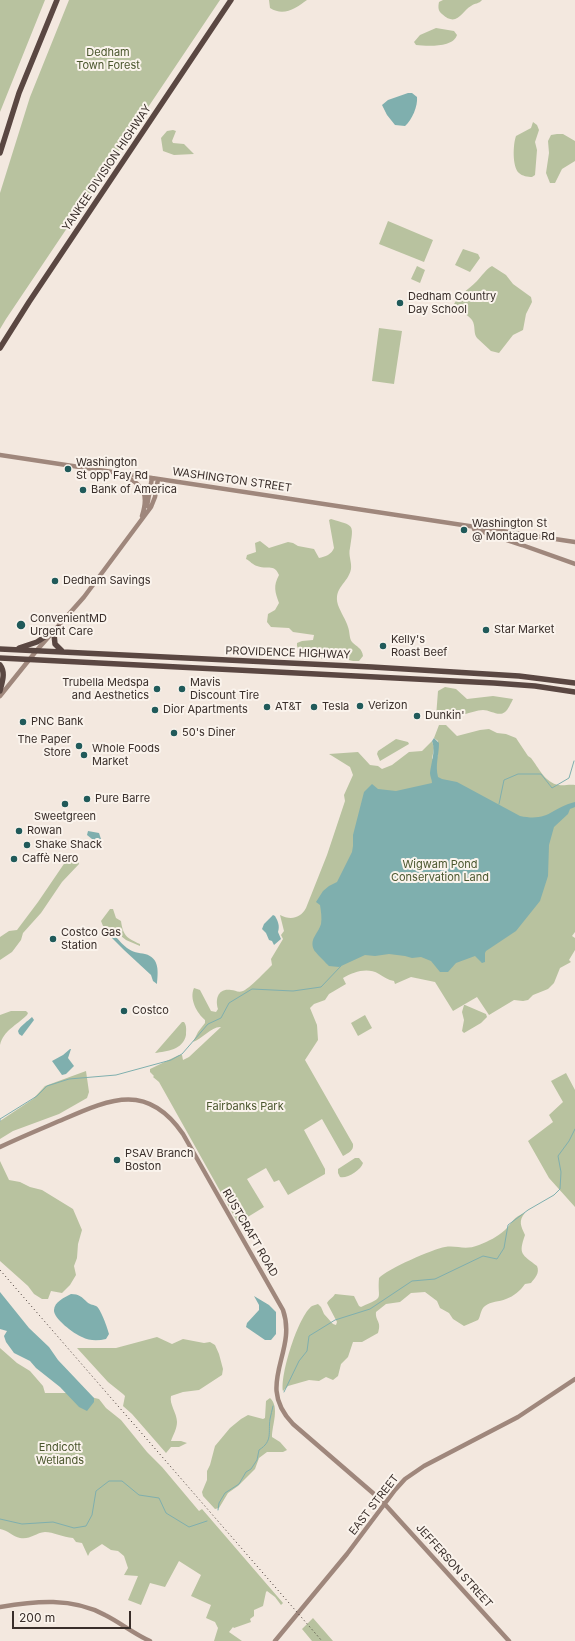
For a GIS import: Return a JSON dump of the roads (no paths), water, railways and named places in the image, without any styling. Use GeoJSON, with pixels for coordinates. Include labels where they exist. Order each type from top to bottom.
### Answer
{"type":"FeatureCollection","features":[{"type":"Feature","properties":{"kind":"highway"},"geometry":{"type":"LineString","coordinates":[[0,153],[22,86],[57,0]]}},
{"type":"Feature","properties":{"kind":"highway","name":"YANKEE DIVISION HIGHWAY"},"geometry":{"type":"LineString","coordinates":[[0,348],[21,314],[232,0]]}},
{"type":"Feature","properties":{"kind":"highway"},"geometry":{"type":"LineString","coordinates":[[16,649],[36,642],[58,628]]}},
{"type":"Feature","properties":{"kind":"highway"},"geometry":{"type":"LineString","coordinates":[[58,628],[54,634],[55,644],[60,651],[65,652]]}},
{"type":"Feature","properties":{"kind":"highway","name":"PROVIDENCE HIGHWAY"},"geometry":{"type":"LineString","coordinates":[[0,649],[379,667],[519,676],[575,683]]}},
{"type":"Feature","properties":{"kind":"highway","name":"PROVIDENCE HIGHWAY"},"geometry":{"type":"LineString","coordinates":[[0,658],[494,683],[575,692]]}},
{"type":"Feature","properties":{"kind":"highway"},"geometry":{"type":"LineString","coordinates":[[0,665],[3,675],[0,691]]}},
{"type":"Feature","properties":{"kind":"main road","name":"WASHINGTON STREET"},"geometry":{"type":"LineString","coordinates":[[0,455],[511,532],[516,540],[522,544]]}},
{"type":"Feature","properties":{"kind":"main road"},"geometry":{"type":"LineString","coordinates":[[118,472],[136,481],[143,490],[146,501],[142,518]]}},
{"type":"Feature","properties":{"kind":"main road"},"geometry":{"type":"LineString","coordinates":[[142,518],[148,502],[152,478]]}},
{"type":"Feature","properties":{"kind":"main road"},"geometry":{"type":"LineString","coordinates":[[0,696],[37,650],[84,597],[153,504],[158,479]]}},
{"type":"Feature","properties":{"kind":"main road","name":"WASHINGTON STREET"},"geometry":{"type":"LineString","coordinates":[[461,525],[522,544],[575,564]]}},
{"type":"Feature","properties":{"kind":"main road"},"geometry":{"type":"LineString","coordinates":[[511,532],[575,542]]}},
{"type":"Feature","properties":{"kind":"main road"},"geometry":{"type":"LineString","coordinates":[[522,544],[526,534]]}},
{"type":"Feature","properties":{"kind":"main road","name":"RUSTCRAFT ROAD"},"geometry":{"type":"LineString","coordinates":[[0,1147],[89,1108],[113,1100],[133,1100],[148,1104],[169,1117],[183,1134],[283,1310],[287,1326],[286,1338],[276,1388],[282,1410],[293,1424],[385,1504]]}},
{"type":"Feature","properties":{"kind":"main road","name":"EAST STREET"},"geometry":{"type":"LineString","coordinates":[[272,1641],[276,1640],[347,1554],[400,1484],[418,1470],[518,1417],[575,1379]]}},
{"type":"Feature","properties":{"kind":"main road","name":"JEFFERSON STREET"},"geometry":{"type":"LineString","coordinates":[[385,1504],[509,1641]]}},
{"type":"Feature","properties":{"kind":"main road"},"geometry":{"type":"LineString","coordinates":[[0,1608],[38,1602],[58,1602],[84,1607],[103,1613],[150,1641]]}},
{"type":"Feature","properties":{"kind":"water"},"geometry":{"type":"Polygon","coordinates":[[[412,93],[417,97],[417,104],[414,113],[405,126],[395,125],[387,115],[382,105],[388,100],[412,93]]]}},
{"type":"Feature","properties":{"kind":"water"},"geometry":{"type":"Polygon","coordinates":[[[434,738],[439,743],[437,764],[438,777],[457,782],[520,816],[544,816],[575,802],[575,807],[570,809],[568,814],[554,827],[549,845],[548,876],[540,901],[516,931],[486,951],[485,962],[482,963],[475,956],[456,963],[448,972],[440,972],[431,961],[421,957],[412,958],[389,954],[375,956],[365,955],[339,967],[329,966],[314,950],[313,946],[313,940],[321,924],[320,905],[316,902],[323,891],[337,882],[352,852],[353,835],[364,792],[372,784],[378,789],[396,791],[432,783],[430,773],[433,753],[432,741],[434,738]]]}},
{"type":"Feature","properties":{"kind":"water"},"geometry":{"type":"Polygon","coordinates":[[[88,831],[99,833],[101,839],[97,843],[87,835],[88,831]]]}},
{"type":"Feature","properties":{"kind":"water"},"geometry":{"type":"Polygon","coordinates":[[[273,915],[278,922],[278,932],[281,939],[274,945],[262,929],[264,924],[273,915]]]}},
{"type":"Feature","properties":{"kind":"water"},"geometry":{"type":"Polygon","coordinates":[[[103,927],[124,946],[136,952],[150,956],[156,962],[158,975],[157,984],[153,981],[151,975],[103,929],[103,927]]]}},
{"type":"Feature","properties":{"kind":"water"},"geometry":{"type":"Polygon","coordinates":[[[32,1017],[34,1020],[22,1036],[19,1034],[19,1029],[32,1017]]]}},
{"type":"Feature","properties":{"kind":"water"},"geometry":{"type":"Polygon","coordinates":[[[70,1049],[68,1058],[74,1066],[66,1074],[62,1075],[52,1061],[70,1049]]]}},
{"type":"Feature","properties":{"kind":"water"},"geometry":{"type":"Polygon","coordinates":[[[0,1292],[29,1328],[49,1347],[58,1360],[94,1398],[94,1402],[87,1411],[79,1407],[60,1387],[36,1368],[30,1361],[14,1353],[6,1342],[4,1336],[7,1331],[0,1329],[0,1292]]]}},
{"type":"Feature","properties":{"kind":"water"},"geometry":{"type":"Polygon","coordinates":[[[71,1294],[80,1296],[89,1304],[98,1307],[104,1318],[109,1334],[106,1339],[94,1340],[85,1338],[69,1329],[60,1321],[55,1313],[54,1307],[60,1300],[71,1294]]]}},
{"type":"Feature","properties":{"kind":"water"},"geometry":{"type":"Polygon","coordinates":[[[254,1296],[269,1305],[276,1312],[276,1334],[271,1340],[265,1340],[246,1327],[247,1323],[259,1310],[259,1305],[254,1296]]]}},
{"type":"Feature","properties":{"kind":"waterway"},"geometry":{"type":"LineString","coordinates":[[499,804],[504,780],[518,774],[541,774],[552,788],[569,778],[574,761]]}},
{"type":"Feature","properties":{"kind":"waterway"},"geometry":{"type":"LineString","coordinates":[[0,1121],[0,1119],[37,1096],[47,1086],[69,1079],[116,1075],[171,1060],[182,1054],[208,1024],[221,1018],[229,1003],[252,989],[293,991],[321,987],[341,966]]}},
{"type":"Feature","properties":{"kind":"waterway"},"geometry":{"type":"LineString","coordinates":[[284,1392],[299,1361],[307,1351],[309,1336],[335,1320],[370,1309],[412,1281],[435,1279],[483,1256],[497,1259],[504,1248],[508,1225],[528,1210],[554,1195],[560,1189],[561,1172],[558,1156],[569,1141],[575,1129]]}},
{"type":"Feature","properties":{"kind":"waterway"},"geometry":{"type":"LineString","coordinates":[[218,1510],[219,1503],[225,1493],[239,1484],[246,1472],[251,1469],[257,1460],[259,1450],[268,1440],[273,1406]]}},
{"type":"Feature","properties":{"kind":"waterway"},"geometry":{"type":"LineString","coordinates":[[0,1519],[22,1524],[53,1522],[74,1528],[86,1526],[92,1515],[96,1491],[109,1481],[122,1481],[139,1495],[159,1498],[166,1513],[189,1527],[207,1521]]}},
{"type":"Feature","properties":{"kind":"railway"},"geometry":{"type":"LineString","coordinates":[[0,1270],[322,1641]]}},
{"type":"Feature","properties":{"kind":"place","name":"Dedham Country Day School"},"geometry":{"type":"Point","coordinates":[400,303]}},
{"type":"Feature","properties":{"kind":"place","name":"Washington St opp Fay Rd"},"geometry":{"type":"Point","coordinates":[68,469]}},
{"type":"Feature","properties":{"kind":"place","name":"Bank of America"},"geometry":{"type":"Point","coordinates":[83,490]}},
{"type":"Feature","properties":{"kind":"place","name":"Washington St @ Montague Rd"},"geometry":{"type":"Point","coordinates":[464,530]}},
{"type":"Feature","properties":{"kind":"place","name":"Dedham Savings"},"geometry":{"type":"Point","coordinates":[55,581]}},
{"type":"Feature","properties":{"kind":"place","name":"ConvenientMD Urgent Care"},"geometry":{"type":"Point","coordinates":[21,625]}},
{"type":"Feature","properties":{"kind":"place","name":"Star Market"},"geometry":{"type":"Point","coordinates":[486,630]}},
{"type":"Feature","properties":{"kind":"place","name":"Kelly's Roast Beef"},"geometry":{"type":"Point","coordinates":[383,646]}},
{"type":"Feature","properties":{"kind":"place","name":"Trubella Medspa and Aesthetics"},"geometry":{"type":"Point","coordinates":[157,689]}},
{"type":"Feature","properties":{"kind":"place","name":"Mavis Discount Tire"},"geometry":{"type":"Point","coordinates":[182,689]}},
{"type":"Feature","properties":{"kind":"place","name":"Verizon"},"geometry":{"type":"Point","coordinates":[360,706]}},
{"type":"Feature","properties":{"kind":"place","name":"AT&T"},"geometry":{"type":"Point","coordinates":[267,707]}},
{"type":"Feature","properties":{"kind":"place","name":"Tesla"},"geometry":{"type":"Point","coordinates":[314,707]}},
{"type":"Feature","properties":{"kind":"place","name":"Dior Apartments"},"geometry":{"type":"Point","coordinates":[155,710]}},
{"type":"Feature","properties":{"kind":"place","name":"Dunkin'"},"geometry":{"type":"Point","coordinates":[417,716]}},
{"type":"Feature","properties":{"kind":"place","name":"PNC Bank"},"geometry":{"type":"Point","coordinates":[23,722]}},
{"type":"Feature","properties":{"kind":"place","name":"50's Diner"},"geometry":{"type":"Point","coordinates":[174,733]}},
{"type":"Feature","properties":{"kind":"place","name":"The Paper Store"},"geometry":{"type":"Point","coordinates":[79,746]}},
{"type":"Feature","properties":{"kind":"place","name":"Whole Foods Market"},"geometry":{"type":"Point","coordinates":[84,755]}},
{"type":"Feature","properties":{"kind":"place","name":"Pure Barre"},"geometry":{"type":"Point","coordinates":[87,799]}},
{"type":"Feature","properties":{"kind":"place","name":"Sweetgreen"},"geometry":{"type":"Point","coordinates":[65,804]}},
{"type":"Feature","properties":{"kind":"place","name":"Rowan"},"geometry":{"type":"Point","coordinates":[19,831]}},
{"type":"Feature","properties":{"kind":"place","name":"Shake Shack"},"geometry":{"type":"Point","coordinates":[27,845]}},
{"type":"Feature","properties":{"kind":"place","name":"Caffè Nero"},"geometry":{"type":"Point","coordinates":[14,859]}},
{"type":"Feature","properties":{"kind":"place","name":"Costco Gas Station"},"geometry":{"type":"Point","coordinates":[53,939]}},
{"type":"Feature","properties":{"kind":"place","name":"Costco"},"geometry":{"type":"Point","coordinates":[124,1011]}},
{"type":"Feature","properties":{"kind":"place","name":"PSAV Branch Boston"},"geometry":{"type":"Point","coordinates":[117,1160]}},
{"type":"Feature","properties":{"kind":"park label","name":"Dedham Town Forest"},"geometry":{"type":"Point","coordinates":[108,59]}},
{"type":"Feature","properties":{"kind":"park label","name":"Wigwam Pond Conservation Land"},"geometry":{"type":"Point","coordinates":[440,871]}},
{"type":"Feature","properties":{"kind":"park label","name":"Fairbanks Park"},"geometry":{"type":"Point","coordinates":[245,1107]}},
{"type":"Feature","properties":{"kind":"park label","name":"Endicott Wetlands"},"geometry":{"type":"Point","coordinates":[60,1454]}}]}
